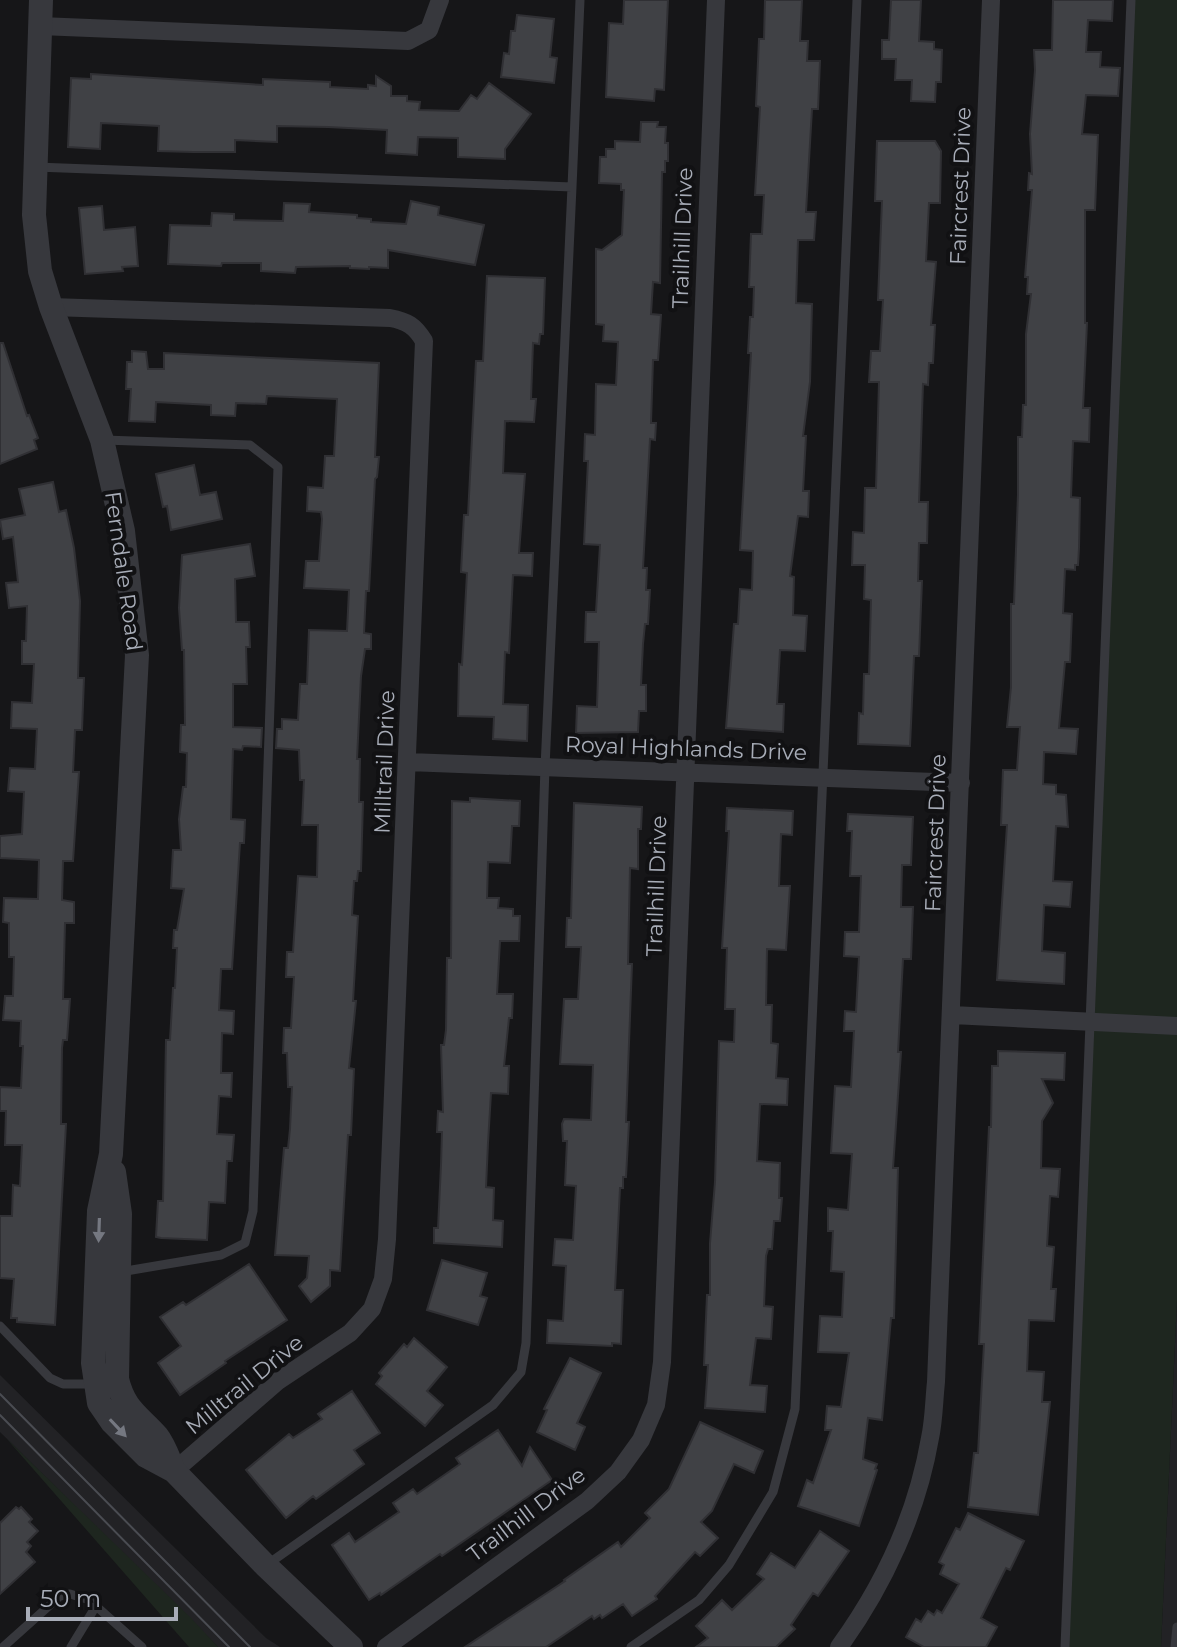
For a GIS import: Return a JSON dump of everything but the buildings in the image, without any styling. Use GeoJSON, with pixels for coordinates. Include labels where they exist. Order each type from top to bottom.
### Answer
{"type":"FeatureCollection","features":[{"type":"Feature","properties":{"kind":"street","name":"Ferndale Road"},"geometry":{"type":"LineString","coordinates":[[41,0],[36,167],[40,271],[102,440],[123,531],[137,655],[111,1154],[99,1211],[101,1370]]}},
{"type":"Feature","properties":{"kind":"street"},"geometry":{"type":"LineString","coordinates":[[40,26],[408,41],[429,30],[440,0]]}},
{"type":"Feature","properties":{"kind":"street","name":"Trailhill Drive"},"geometry":{"type":"LineString","coordinates":[[386,1647],[587,1501],[618,1472],[641,1440],[656,1405],[662,1362],[716,0]]}},
{"type":"Feature","properties":{"kind":"street","name":"Faircrest Drive"},"geometry":{"type":"LineString","coordinates":[[839,1647],[887,1569],[913,1505],[930,1437],[936,1382],[991,0]]}},
{"type":"Feature","properties":{"kind":"street","name":"Milltrail Drive"},"geometry":{"type":"LineString","coordinates":[[51,307],[390,318],[405,320],[424,341],[388,1223],[383,1279],[372,1309],[350,1333],[278,1381],[174,1471]]}},
{"type":"Feature","properties":{"kind":"street","name":"Royal Highlands Drive"},"geometry":{"type":"LineString","coordinates":[[408,762],[961,783]]}},
{"type":"Feature","properties":{"kind":"street"},"geometry":{"type":"LineString","coordinates":[[952,1015],[1177,1026]]}},
{"type":"Feature","properties":{"kind":"street","name":"Ferndale Road"},"geometry":{"type":"LineString","coordinates":[[101,1370],[120,1272],[120,1214],[111,1154]]}},
{"type":"Feature","properties":{"kind":"street"},"geometry":{"type":"LineString","coordinates":[[101,1370],[99,1403],[112,1422],[146,1456],[174,1471],[265,1565],[351,1647]]}},
{"type":"Feature","properties":{"kind":"lane"},"geometry":{"type":"LineString","coordinates":[[265,1565],[493,1405],[521,1372],[526,1343],[545,767],[580,0]]}},
{"type":"Feature","properties":{"kind":"lane"},"geometry":{"type":"LineString","coordinates":[[631,1647],[699,1600],[729,1565],[773,1492],[795,1409],[857,0]]}},
{"type":"Feature","properties":{"kind":"lane"},"geometry":{"type":"LineString","coordinates":[[1065,1647],[1131,0]]}},
{"type":"Feature","properties":{"kind":"lane"},"geometry":{"type":"LineString","coordinates":[[36,167],[572,187]]}},
{"type":"Feature","properties":{"kind":"lane"},"geometry":{"type":"LineString","coordinates":[[102,440],[250,445],[278,467],[253,1211],[245,1243],[221,1255],[120,1272]]}},
{"type":"Feature","properties":{"kind":"lane"},"geometry":{"type":"LineString","coordinates":[[0,1326],[50,1378],[63,1384],[101,1370]]}},
{"type":"Feature","properties":{"kind":"lane"},"geometry":{"type":"LineString","coordinates":[[3,1647],[60,1596],[70,1594],[93,1601],[142,1647]]}},
{"type":"Feature","properties":{"kind":"lane"},"geometry":{"type":"LineString","coordinates":[[71,1647],[96,1606]]}},
{"type":"Feature","properties":{"kind":"lane"},"geometry":{"type":"LineString","coordinates":[[1175,1647],[1177,1627]]}},
{"type":"Feature","properties":{"kind":"shaded area"},"geometry":{"type":"Polygon","coordinates":[[[1128,0],[1177,0],[1177,1300],[1161,1647],[1065,1647],[1128,0]]]}},
{"type":"Feature","properties":{"kind":"shaded area"},"geometry":{"type":"Polygon","coordinates":[[[1177,1300],[1177,1647],[1161,1647],[1177,1300]]]}},
{"type":"Feature","properties":{"kind":"shaded area"},"geometry":{"type":"Polygon","coordinates":[[[0,1375],[266,1638],[280,1647],[218,1647],[0,1432],[0,1375]]]}},
{"type":"Feature","properties":{"kind":"shaded area"},"geometry":{"type":"Polygon","coordinates":[[[6,1438],[191,1618],[218,1647],[189,1647],[6,1438]]]}},
{"type":"Feature","properties":{"kind":"tram line"},"geometry":{"type":"LineString","coordinates":[[0,1394],[250,1647]]}},
{"type":"Feature","properties":{"kind":"tram line"},"geometry":{"type":"LineString","coordinates":[[0,1415],[229,1647]]}}]}
